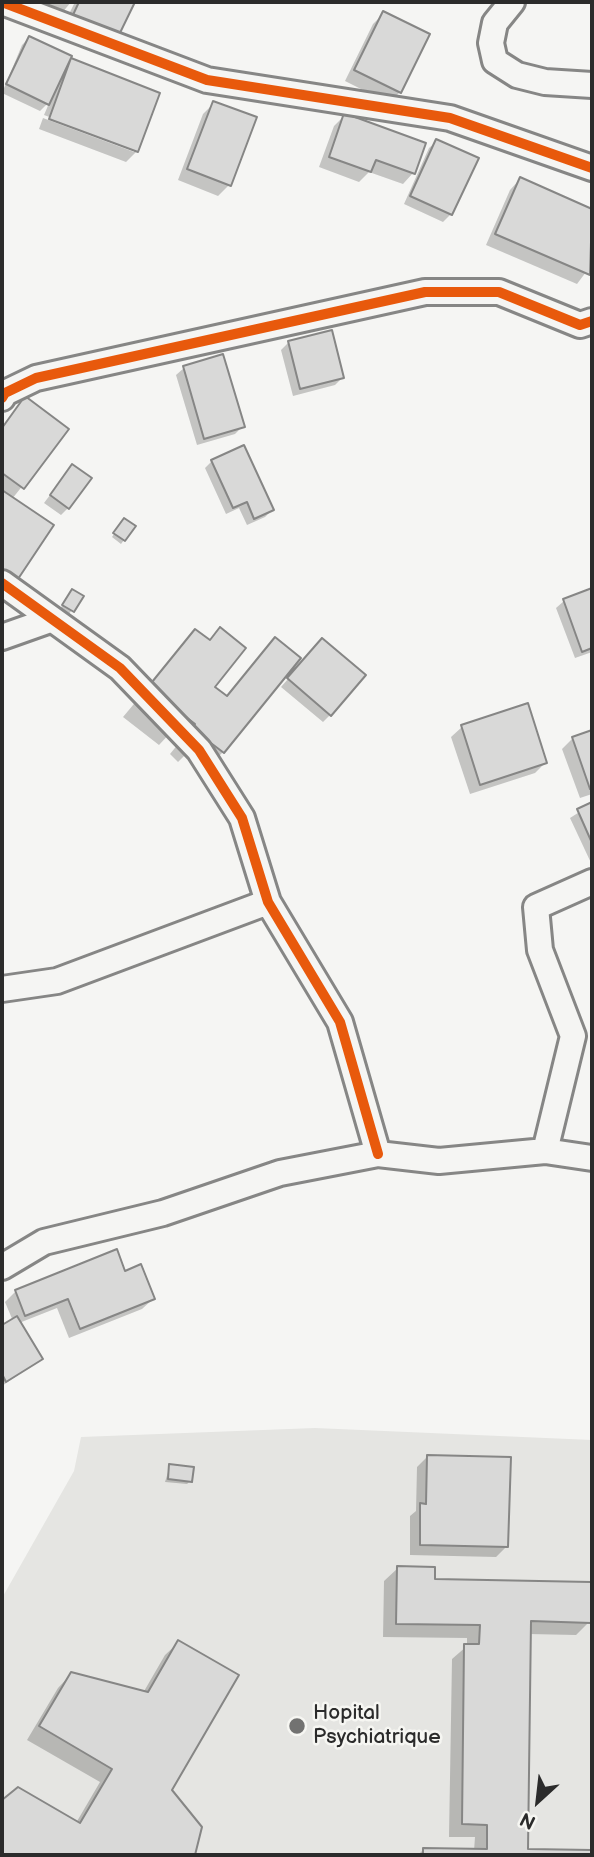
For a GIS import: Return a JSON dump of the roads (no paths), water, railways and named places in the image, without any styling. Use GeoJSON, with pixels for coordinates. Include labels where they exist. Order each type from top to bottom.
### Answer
{"type":"FeatureCollection","features":[{"type":"Feature","properties":{"kind":"street"},"geometry":{"type":"LineString","coordinates":[[2,2],[206,80],[450,118],[592,169]]}},
{"type":"Feature","properties":{"kind":"street"},"geometry":{"type":"LineString","coordinates":[[512,2],[495,23],[491,43],[495,61],[517,75],[545,82],[592,85]]}},
{"type":"Feature","properties":{"kind":"street"},"geometry":{"type":"LineString","coordinates":[[2,398],[5,393],[36,378],[425,292],[499,292],[580,326],[592,321]]}},
{"type":"Feature","properties":{"kind":"street"},"geometry":{"type":"LineString","coordinates":[[2,583],[120,668],[199,750],[242,818],[268,902],[340,1022],[378,1154]]}},
{"type":"Feature","properties":{"kind":"street"},"geometry":{"type":"LineString","coordinates":[[2,637],[50,620]]}},
{"type":"Feature","properties":{"kind":"street"},"geometry":{"type":"LineString","coordinates":[[545,1152],[573,1037],[541,950],[536,907],[592,882]]}},
{"type":"Feature","properties":{"kind":"street"},"geometry":{"type":"LineString","coordinates":[[2,989],[57,981],[268,902]]}},
{"type":"Feature","properties":{"kind":"street"},"geometry":{"type":"LineString","coordinates":[[2,1267],[44,1242],[163,1213],[280,1173],[378,1154],[439,1161],[545,1152],[592,1158]]}},
{"type":"Feature","properties":{"kind":"place","name":"Hopital Psychiatrique"},"geometry":{"type":"Point","coordinates":[297,1726]}}]}
